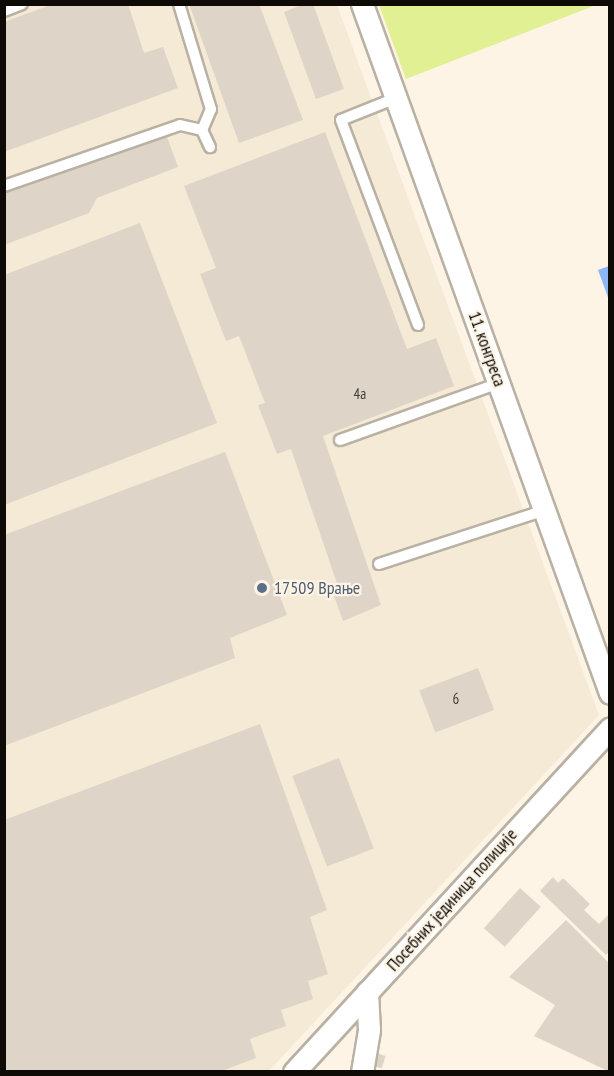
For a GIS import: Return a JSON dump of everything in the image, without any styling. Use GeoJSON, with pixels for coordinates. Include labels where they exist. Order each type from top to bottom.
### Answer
{"type":"FeatureCollection","features":[{"type":"Feature","properties":{"kind":"street","name":"11. конгреса"},"geometry":{"type":"LineString","coordinates":[[362,4],[609,693]]}},
{"type":"Feature","properties":{"kind":"street","name":"Посебних јединица полиције"},"geometry":{"type":"LineString","coordinates":[[294,1071],[609,728]]}},
{"type":"Feature","properties":{"kind":"street"},"geometry":{"type":"LineString","coordinates":[[362,1071],[369,1030],[367,992]]}},
{"type":"Feature","properties":{"kind":"lane"},"geometry":{"type":"LineString","coordinates":[[4,11],[22,4]]}},
{"type":"Feature","properties":{"kind":"lane"},"geometry":{"type":"LineString","coordinates":[[179,4],[211,109],[202,130],[210,147]]}},
{"type":"Feature","properties":{"kind":"lane"},"geometry":{"type":"LineString","coordinates":[[396,98],[341,120],[418,325]]}},
{"type":"Feature","properties":{"kind":"lane"},"geometry":{"type":"LineString","coordinates":[[4,186],[180,125],[202,130]]}},
{"type":"Feature","properties":{"kind":"lane"},"geometry":{"type":"LineString","coordinates":[[340,440],[499,383]]}},
{"type":"Feature","properties":{"kind":"lane"},"geometry":{"type":"LineString","coordinates":[[379,564],[545,510]]}},
{"type":"Feature","properties":{"kind":"shaded area"},"geometry":{"type":"Polygon","coordinates":[[[5,5],[337,5],[599,715],[269,1071],[5,1072],[5,5]]]}},
{"type":"Feature","properties":{"kind":"green space"},"geometry":{"type":"Polygon","coordinates":[[[379,4],[596,5],[406,79],[379,4]]]}},
{"type":"Feature","properties":{"kind":"water"},"geometry":{"type":"Polygon","coordinates":[[[610,266],[609,300],[598,270],[610,266]]]}},
{"type":"Feature","properties":{"kind":"building"},"geometry":{"type":"Polygon","coordinates":[[[53,4],[128,4],[144,53],[163,47],[178,88],[4,152],[4,22],[53,4]]]}},
{"type":"Feature","properties":{"kind":"building"},"geometry":{"type":"Polygon","coordinates":[[[189,4],[259,4],[303,120],[239,143],[189,4]]]}},
{"type":"Feature","properties":{"kind":"building"},"geometry":{"type":"Polygon","coordinates":[[[304,4],[313,4],[344,89],[316,99],[284,12],[304,4]]]}},
{"type":"Feature","properties":{"kind":"building"},"geometry":{"type":"Polygon","coordinates":[[[325,132],[407,349],[436,338],[454,386],[323,436],[381,605],[343,621],[334,596],[340,592],[291,449],[277,454],[258,405],[265,403],[239,336],[226,341],[200,274],[216,268],[184,186],[325,132]]]}},
{"type":"Feature","properties":{"kind":"building"},"geometry":{"type":"Polygon","coordinates":[[[166,134],[178,167],[97,198],[89,213],[4,245],[4,192],[166,134]]]}},
{"type":"Feature","properties":{"kind":"building"},"geometry":{"type":"Polygon","coordinates":[[[140,223],[217,423],[4,505],[4,275],[140,223]]]}},
{"type":"Feature","properties":{"kind":"building"},"geometry":{"type":"Polygon","coordinates":[[[225,452],[287,615],[230,638],[235,658],[4,746],[4,535],[225,452]]]}},
{"type":"Feature","properties":{"kind":"building"},"geometry":{"type":"Polygon","coordinates":[[[478,668],[494,710],[435,733],[419,691],[478,668]]]}},
{"type":"Feature","properties":{"kind":"building"},"geometry":{"type":"Polygon","coordinates":[[[260,724],[327,910],[310,917],[328,974],[308,981],[313,999],[281,1010],[286,1026],[250,1039],[256,1058],[219,1072],[4,1072],[4,820],[260,724]]]}},
{"type":"Feature","properties":{"kind":"building"},"geometry":{"type":"Polygon","coordinates":[[[339,758],[374,849],[327,866],[292,776],[339,758]]]}},
{"type":"Feature","properties":{"kind":"building"},"geometry":{"type":"Polygon","coordinates":[[[553,877],[558,883],[563,878],[590,904],[584,910],[599,924],[610,913],[610,951],[606,955],[540,891],[553,877]]]}},
{"type":"Feature","properties":{"kind":"building"},"geometry":{"type":"Polygon","coordinates":[[[520,888],[541,907],[505,947],[484,928],[520,888]]]}},
{"type":"Feature","properties":{"kind":"building"},"geometry":{"type":"Polygon","coordinates":[[[566,920],[610,964],[610,1072],[534,1036],[555,1005],[509,977],[566,920]]]}},
{"type":"Feature","properties":{"kind":"building"},"geometry":{"type":"Polygon","coordinates":[[[376,1053],[386,1056],[382,1068],[372,1065],[376,1053]]]}},
{"type":"Feature","properties":{"kind":"place","name":"17509 Врање"},"geometry":{"type":"Point","coordinates":[262,588]}}]}
